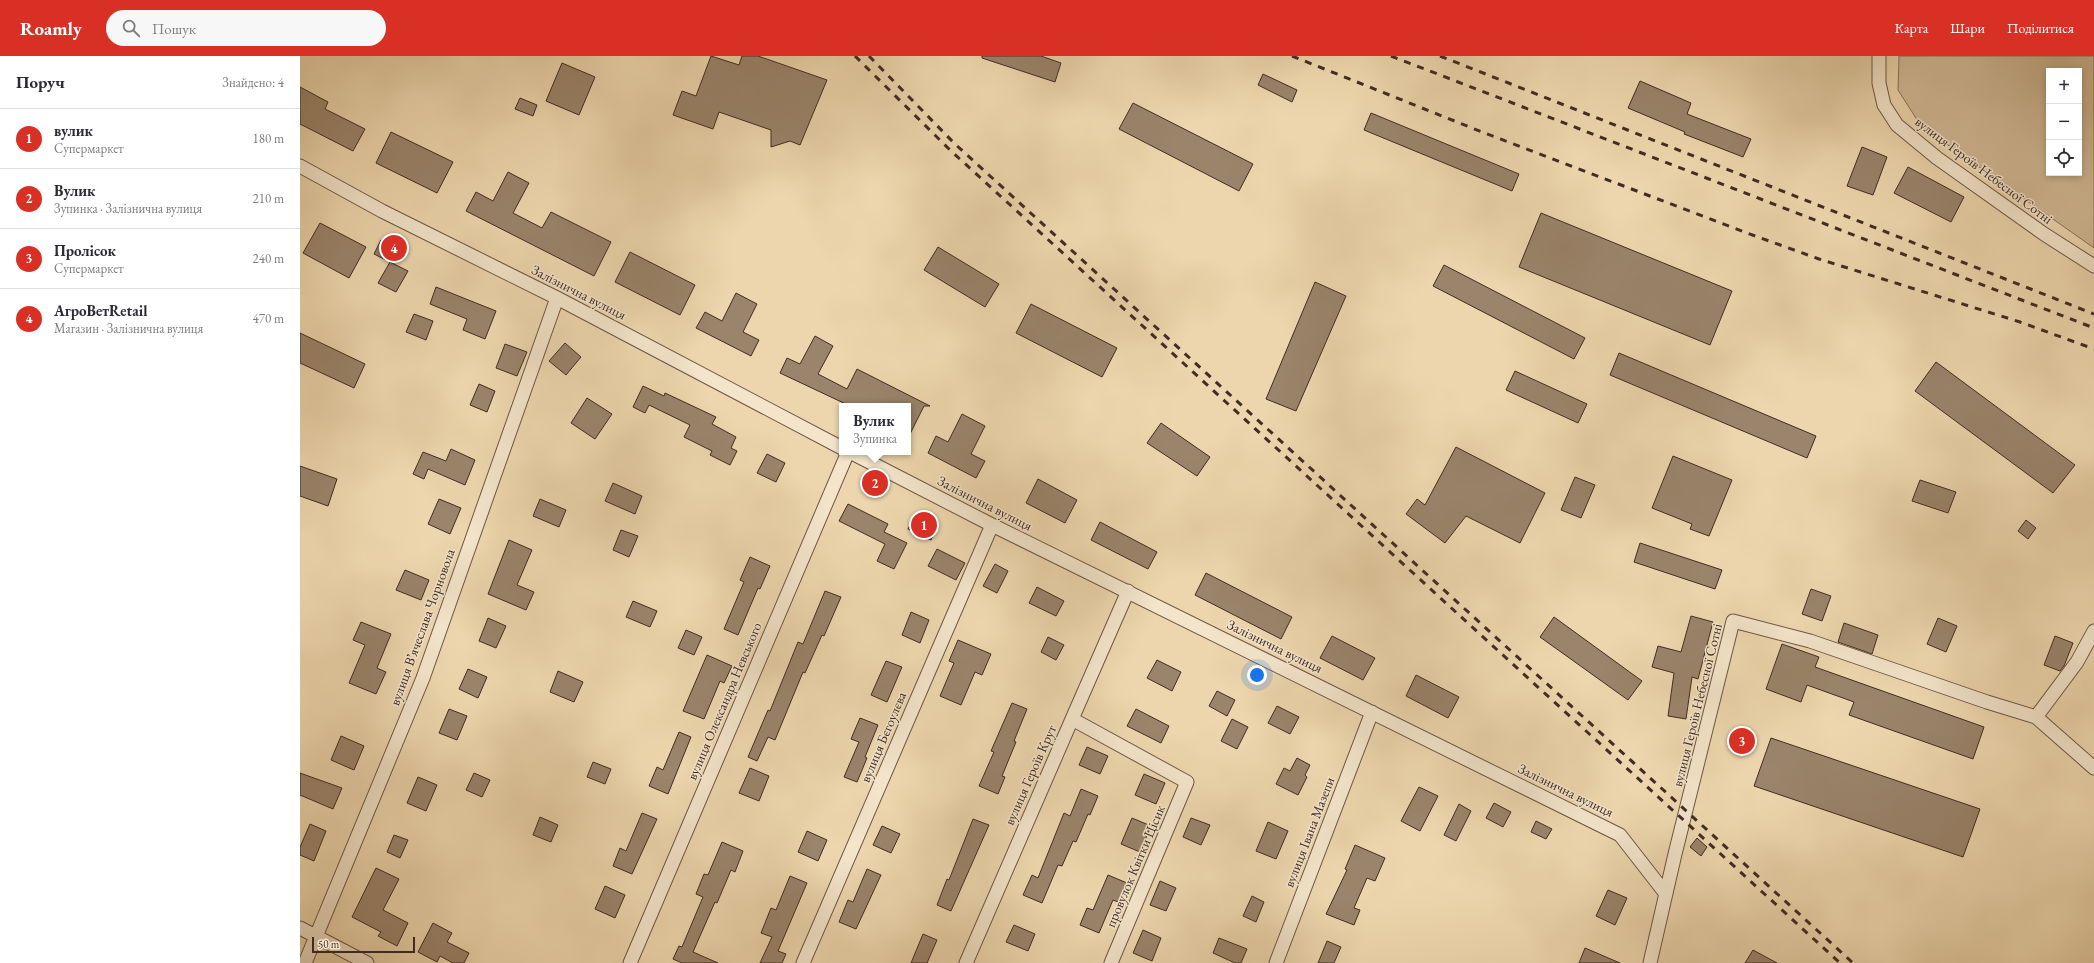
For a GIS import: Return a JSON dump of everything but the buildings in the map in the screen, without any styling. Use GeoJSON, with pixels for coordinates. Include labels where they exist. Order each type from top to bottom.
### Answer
{"type":"FeatureCollection","features":[{"type":"Feature","properties":{"kind":"street","name":"вулиця Героїв Небесної Сотні"},"geometry":{"type":"LineString","coordinates":[[1878,56],[1879,83],[1884,105],[1897,125],[1937,158],[2044,234],[2094,266]]}},
{"type":"Feature","properties":{"kind":"street","name":"Залізнична вулиця"},"geometry":{"type":"LineString","coordinates":[[300,166],[382,211],[557,298],[839,446]]}},
{"type":"Feature","properties":{"kind":"street","name":"вулиця Вʼячеслава Чорновола"},"geometry":{"type":"LineString","coordinates":[[305,963],[423,678],[557,298]]}},
{"type":"Feature","properties":{"kind":"street","name":"вулиця Олександра Невського"},"geometry":{"type":"LineString","coordinates":[[630,963],[848,455]]}},
{"type":"Feature","properties":{"kind":"street","name":"Залізнична вулиця"},"geometry":{"type":"LineString","coordinates":[[855,455],[992,525],[1620,835],[1666,894]]}},
{"type":"Feature","properties":{"kind":"street","name":"вулиця Бєгоулєва"},"geometry":{"type":"LineString","coordinates":[[803,963],[992,525]]}},
{"type":"Feature","properties":{"kind":"street"},"geometry":{"type":"LineString","coordinates":[[1072,719],[1128,591]]}},
{"type":"Feature","properties":{"kind":"street","name":"вулиця Героїв Небесної Сотні"},"geometry":{"type":"LineString","coordinates":[[1650,963],[1733,621],[1810,641],[1987,702],[2036,716],[2094,768]]}},
{"type":"Feature","properties":{"kind":"street"},"geometry":{"type":"LineString","coordinates":[[2036,716],[2077,662],[2094,631]]}},
{"type":"Feature","properties":{"kind":"street","name":"вулиця Івана Мазепи"},"geometry":{"type":"LineString","coordinates":[[1276,963],[1372,712]]}},
{"type":"Feature","properties":{"kind":"street","name":"вулиця Героїв Крут"},"geometry":{"type":"LineString","coordinates":[[966,963],[1072,719],[1187,782]]}},
{"type":"Feature","properties":{"kind":"street","name":"провулок Квітки Цісик"},"geometry":{"type":"LineString","coordinates":[[1112,963],[1187,782]]}},
{"type":"Feature","properties":{"kind":"street"},"geometry":{"type":"LineString","coordinates":[[300,928],[367,963]]}},
{"type":"Feature","properties":{"kind":"shaded area"},"geometry":{"type":"Polygon","coordinates":[[[1899,56],[2094,56],[2094,248],[1921,126],[1898,90],[1899,56]]]}},
{"type":"Feature","properties":{"kind":"railway"},"geometry":{"type":"LineString","coordinates":[[855,56],[950,150],[1840,963]]}},
{"type":"Feature","properties":{"kind":"railway"},"geometry":{"type":"LineString","coordinates":[[869,56],[955,144],[1853,963]]}},
{"type":"Feature","properties":{"kind":"railway"},"geometry":{"type":"LineString","coordinates":[[1292,56],[1482,132],[1747,233],[1819,259],[2020,322],[2094,349]]}},
{"type":"Feature","properties":{"kind":"railway"},"geometry":{"type":"LineString","coordinates":[[1391,56],[2094,328]]}},
{"type":"Feature","properties":{"kind":"railway"},"geometry":{"type":"LineString","coordinates":[[1440,56],[2094,314]]}},
{"type":"Feature","properties":{"kind":"place","name":"АгроВетRetail"},"geometry":{"type":"Point","coordinates":[394,248]}},
{"type":"Feature","properties":{"kind":"place","name":"Вулик"},"geometry":{"type":"Point","coordinates":[875,483]}},
{"type":"Feature","properties":{"kind":"place","name":"вулик"},"geometry":{"type":"Point","coordinates":[924,525]}},
{"type":"Feature","properties":{"kind":"place","name":"Пролісок"},"geometry":{"type":"Point","coordinates":[1742,741]}}]}
